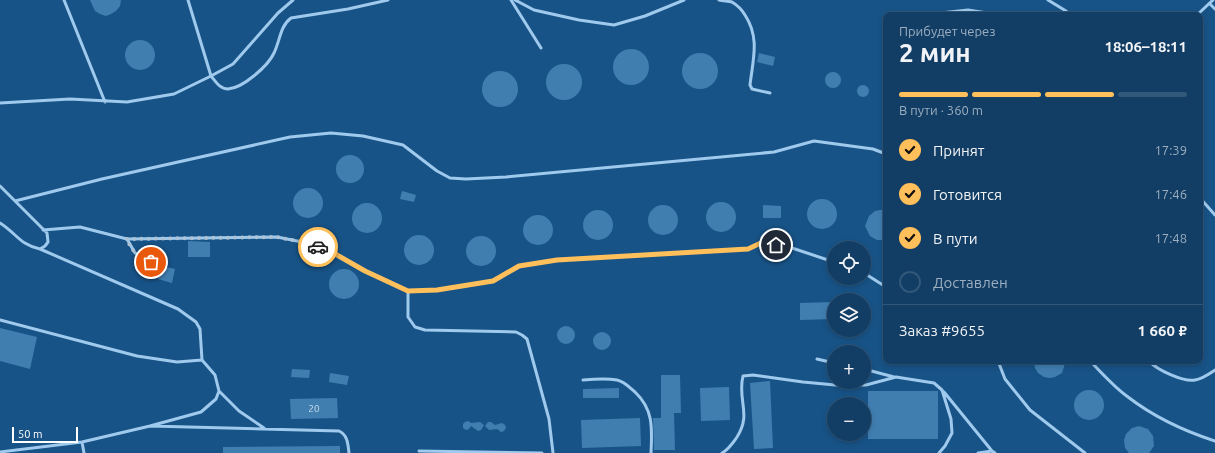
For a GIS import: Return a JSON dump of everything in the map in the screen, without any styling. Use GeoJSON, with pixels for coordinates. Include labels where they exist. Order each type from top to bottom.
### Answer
{"type":"FeatureCollection","features":[{"type":"Feature","properties":{"kind":"lane"},"geometry":{"type":"LineString","coordinates":[[64,0],[105,102]]}},
{"type":"Feature","properties":{"kind":"lane"},"geometry":{"type":"LineString","coordinates":[[188,0],[211,76],[220,87],[228,89],[237,86],[259,72],[274,55],[283,26],[286,21],[291,18],[348,9],[388,0]]}},
{"type":"Feature","properties":{"kind":"lane"},"geometry":{"type":"LineString","coordinates":[[0,103],[70,99],[127,102],[174,94],[233,64],[278,13],[293,0]]}},
{"type":"Feature","properties":{"kind":"lane"},"geometry":{"type":"LineString","coordinates":[[511,0],[541,48]]}},
{"type":"Feature","properties":{"kind":"lane"},"geometry":{"type":"LineString","coordinates":[[516,0],[534,10],[579,20],[614,25],[644,16],[684,0]]}},
{"type":"Feature","properties":{"kind":"lane"},"geometry":{"type":"LineString","coordinates":[[719,0],[732,2],[739,7],[750,23],[754,34],[755,45],[750,84],[752,88],[770,93]]}},
{"type":"Feature","properties":{"kind":"lane"},"geometry":{"type":"LineString","coordinates":[[1048,0],[1067,12]]}},
{"type":"Feature","properties":{"kind":"lane"},"geometry":{"type":"LineString","coordinates":[[1201,12],[1213,0]]}},
{"type":"Feature","properties":{"kind":"lane"},"geometry":{"type":"LineString","coordinates":[[1210,4],[1215,9]]}},
{"type":"Feature","properties":{"kind":"lane"},"geometry":{"type":"LineString","coordinates":[[950,12],[968,10],[981,12]]}},
{"type":"Feature","properties":{"kind":"lane"},"geometry":{"type":"LineString","coordinates":[[15,201],[102,179],[283,138],[331,133],[363,136],[402,145],[437,171],[450,178],[466,179],[506,177],[774,152],[814,142],[873,149],[883,153]]}},
{"type":"Feature","properties":{"kind":"lane"},"geometry":{"type":"LineString","coordinates":[[0,186],[46,233],[48,242],[40,249]]}},
{"type":"Feature","properties":{"kind":"lane"},"geometry":{"type":"LineString","coordinates":[[1203,201],[1215,215]]}},
{"type":"Feature","properties":{"kind":"lane"},"geometry":{"type":"LineString","coordinates":[[0,223],[25,244],[40,249],[188,314],[196,322],[200,329],[202,360],[214,375],[219,391],[239,411],[264,428]]}},
{"type":"Feature","properties":{"kind":"lane"},"geometry":{"type":"LineString","coordinates":[[43,230],[80,227],[126,239],[277,237],[307,243],[330,251],[365,271],[408,291],[437,290],[493,281],[519,266],[557,260],[748,249],[763,242],[827,260]]}},
{"type":"Feature","properties":{"kind":"lane"},"geometry":{"type":"LineString","coordinates":[[126,239],[135,253],[151,262]]}},
{"type":"Feature","properties":{"kind":"lane"},"geometry":{"type":"LineString","coordinates":[[871,277],[883,285]]}},
{"type":"Feature","properties":{"kind":"lane"},"geometry":{"type":"LineString","coordinates":[[408,291],[408,317],[415,327],[425,330],[516,332],[527,339],[549,419],[553,453]]}},
{"type":"Feature","properties":{"kind":"lane"},"geometry":{"type":"LineString","coordinates":[[0,320],[137,356],[177,362],[202,360]]}},
{"type":"Feature","properties":{"kind":"lane"},"geometry":{"type":"LineString","coordinates":[[817,359],[827,361]]}},
{"type":"Feature","properties":{"kind":"lane"},"geometry":{"type":"LineString","coordinates":[[999,364],[1005,378],[1030,410],[1085,453]]}},
{"type":"Feature","properties":{"kind":"lane"},"geometry":{"type":"LineString","coordinates":[[1093,364],[1128,397],[1155,415],[1186,431],[1215,442]]}},
{"type":"Feature","properties":{"kind":"lane"},"geometry":{"type":"LineString","coordinates":[[1152,364],[1174,376],[1195,380],[1207,376],[1215,370]]}},
{"type":"Feature","properties":{"kind":"lane"},"geometry":{"type":"LineString","coordinates":[[871,371],[896,377],[934,383],[942,390],[993,452]]}},
{"type":"Feature","properties":{"kind":"lane"},"geometry":{"type":"LineString","coordinates":[[722,453],[729,449],[743,428],[745,414],[741,387],[743,376],[753,375],[835,385],[866,385],[896,377]]}},
{"type":"Feature","properties":{"kind":"lane"},"geometry":{"type":"LineString","coordinates":[[583,380],[620,381],[641,398],[648,409],[652,426],[651,453]]}},
{"type":"Feature","properties":{"kind":"lane"},"geometry":{"type":"LineString","coordinates":[[939,453],[945,446],[952,433],[951,419],[942,390]]}},
{"type":"Feature","properties":{"kind":"lane"},"geometry":{"type":"LineString","coordinates":[[0,452],[82,442],[201,412],[216,399],[219,391]]}},
{"type":"Feature","properties":{"kind":"lane"},"geometry":{"type":"LineString","coordinates":[[150,426],[339,431],[346,437],[349,453]]}},
{"type":"Feature","properties":{"kind":"lane"},"geometry":{"type":"LineString","coordinates":[[82,442],[84,453]]}},
{"type":"Feature","properties":{"kind":"lane"},"geometry":{"type":"LineString","coordinates":[[419,451],[542,453]]}},
{"type":"Feature","properties":{"kind":"lane"},"geometry":{"type":"LineString","coordinates":[[978,453],[993,452]]}},
{"type":"Feature","properties":{"kind":"building"},"geometry":{"type":"Polygon","coordinates":[[[90,0],[121,0],[120,6],[116,11],[106,16],[95,11],[90,0]]]}},
{"type":"Feature","properties":{"kind":"building"},"geometry":{"type":"Polygon","coordinates":[[[140,40],[151,44],[155,55],[151,66],[140,70],[129,66],[125,55],[129,44],[140,40]]]}},
{"type":"Feature","properties":{"kind":"building"},"geometry":{"type":"Polygon","coordinates":[[[635,49],[644,54],[648,60],[648,74],[644,80],[635,85],[627,85],[618,80],[614,74],[613,63],[618,54],[624,50],[635,49]]]}},
{"type":"Feature","properties":{"kind":"building"},"geometry":{"type":"Polygon","coordinates":[[[704,53],[713,58],[717,64],[717,78],[713,84],[704,89],[696,89],[687,84],[683,78],[682,67],[687,58],[693,54],[704,53]]]}},
{"type":"Feature","properties":{"kind":"building"},"geometry":{"type":"Polygon","coordinates":[[[759,53],[775,57],[773,66],[757,62],[759,53]]]}},
{"type":"Feature","properties":{"kind":"building"},"geometry":{"type":"Polygon","coordinates":[[[568,64],[577,69],[581,75],[581,89],[577,95],[568,100],[560,100],[551,95],[547,89],[546,78],[551,69],[557,65],[568,64]]]}},
{"type":"Feature","properties":{"kind":"building"},"geometry":{"type":"Polygon","coordinates":[[[504,71],[513,76],[517,82],[517,96],[513,102],[504,107],[496,107],[487,102],[483,96],[482,85],[487,76],[493,72],[504,71]]]}},
{"type":"Feature","properties":{"kind":"building"},"geometry":{"type":"Polygon","coordinates":[[[833,72],[839,74],[841,80],[839,86],[833,88],[827,86],[825,80],[827,74],[833,72]]]}},
{"type":"Feature","properties":{"kind":"building"},"geometry":{"type":"Polygon","coordinates":[[[865,85],[868,86],[868,96],[861,97],[858,96],[857,89],[858,86],[865,85]]]}},
{"type":"Feature","properties":{"kind":"building"},"geometry":{"type":"Polygon","coordinates":[[[350,155],[360,159],[364,169],[360,179],[350,183],[340,179],[336,169],[340,159],[350,155]]]}},
{"type":"Feature","properties":{"kind":"building"},"geometry":{"type":"Polygon","coordinates":[[[308,188],[319,192],[323,203],[319,214],[308,218],[297,214],[293,203],[297,192],[308,188]]]}},
{"type":"Feature","properties":{"kind":"building"},"geometry":{"type":"Polygon","coordinates":[[[402,191],[416,195],[414,202],[400,199],[402,191]]]}},
{"type":"Feature","properties":{"kind":"building"},"geometry":{"type":"Polygon","coordinates":[[[822,199],[833,203],[837,214],[833,225],[822,229],[811,225],[807,214],[811,203],[822,199]]]}},
{"type":"Feature","properties":{"kind":"building"},"geometry":{"type":"Polygon","coordinates":[[[721,202],[732,206],[736,217],[732,228],[721,232],[710,228],[706,217],[710,206],[721,202]]]}},
{"type":"Feature","properties":{"kind":"building"},"geometry":{"type":"Polygon","coordinates":[[[367,203],[378,207],[382,218],[378,229],[367,233],[356,229],[352,218],[356,207],[367,203]]]}},
{"type":"Feature","properties":{"kind":"building"},"geometry":{"type":"Polygon","coordinates":[[[663,205],[674,209],[678,220],[674,231],[663,235],[652,231],[648,220],[652,209],[663,205]]]}},
{"type":"Feature","properties":{"kind":"building"},"geometry":{"type":"Polygon","coordinates":[[[763,205],[781,206],[781,218],[763,218],[763,205]]]}},
{"type":"Feature","properties":{"kind":"building"},"geometry":{"type":"Polygon","coordinates":[[[598,210],[609,214],[613,225],[609,236],[598,240],[587,236],[583,225],[587,214],[598,210]]]}},
{"type":"Feature","properties":{"kind":"building"},"geometry":{"type":"Polygon","coordinates":[[[883,210],[883,240],[877,240],[870,236],[865,226],[869,216],[875,211],[883,210]]]}},
{"type":"Feature","properties":{"kind":"building"},"geometry":{"type":"Polygon","coordinates":[[[538,215],[549,219],[553,230],[549,241],[538,245],[527,241],[523,230],[527,219],[538,215]]]}},
{"type":"Feature","properties":{"kind":"building"},"geometry":{"type":"Polygon","coordinates":[[[419,235],[430,239],[434,250],[430,261],[419,265],[408,261],[404,250],[408,239],[419,235]]]}},
{"type":"Feature","properties":{"kind":"building"},"geometry":{"type":"Polygon","coordinates":[[[481,236],[492,240],[496,251],[492,262],[481,266],[470,262],[466,251],[470,240],[481,236]]]}},
{"type":"Feature","properties":{"kind":"building"},"geometry":{"type":"Polygon","coordinates":[[[188,241],[210,242],[210,257],[188,257],[188,241]]]}},
{"type":"Feature","properties":{"kind":"building"},"geometry":{"type":"Polygon","coordinates":[[[162,266],[175,269],[172,283],[158,279],[162,266]]]}},
{"type":"Feature","properties":{"kind":"building"},"geometry":{"type":"Polygon","coordinates":[[[344,269],[355,273],[359,284],[355,295],[344,299],[333,295],[329,284],[333,273],[344,269]]]}},
{"type":"Feature","properties":{"kind":"building"},"geometry":{"type":"Polygon","coordinates":[[[827,302],[827,319],[800,320],[800,303],[827,302]]]}},
{"type":"Feature","properties":{"kind":"building"},"geometry":{"type":"Polygon","coordinates":[[[562,326],[570,326],[575,331],[573,342],[570,344],[562,344],[557,339],[557,331],[562,326]]]}},
{"type":"Feature","properties":{"kind":"building"},"geometry":{"type":"Polygon","coordinates":[[[0,328],[37,337],[30,369],[0,361],[0,328]]]}},
{"type":"Feature","properties":{"kind":"building"},"geometry":{"type":"Polygon","coordinates":[[[598,332],[606,332],[611,337],[609,348],[606,350],[598,350],[593,345],[593,337],[598,332]]]}},
{"type":"Feature","properties":{"kind":"building"},"geometry":{"type":"Polygon","coordinates":[[[1034,364],[1064,364],[1062,373],[1050,378],[1044,377],[1038,373],[1034,364]]]}},
{"type":"Feature","properties":{"kind":"building"},"geometry":{"type":"Polygon","coordinates":[[[292,369],[310,370],[309,378],[291,377],[292,369]]]}},
{"type":"Feature","properties":{"kind":"building"},"geometry":{"type":"Polygon","coordinates":[[[330,373],[349,376],[347,385],[329,382],[330,373]]]}},
{"type":"Feature","properties":{"kind":"building"},"geometry":{"type":"Polygon","coordinates":[[[661,375],[680,375],[681,413],[674,413],[675,450],[654,450],[653,418],[661,418],[661,375]]]}},
{"type":"Feature","properties":{"kind":"building"},"geometry":{"type":"Polygon","coordinates":[[[770,381],[773,448],[754,449],[750,383],[770,381]]]}},
{"type":"Feature","properties":{"kind":"building"},"geometry":{"type":"Polygon","coordinates":[[[729,387],[730,420],[701,421],[700,388],[729,387]]]}},
{"type":"Feature","properties":{"kind":"building"},"geometry":{"type":"Polygon","coordinates":[[[619,388],[619,398],[583,398],[583,389],[619,388]]]}},
{"type":"Feature","properties":{"kind":"building"},"geometry":{"type":"Polygon","coordinates":[[[1089,390],[1100,394],[1104,405],[1100,416],[1089,420],[1078,416],[1074,405],[1078,394],[1089,390]]]}},
{"type":"Feature","properties":{"kind":"building"},"geometry":{"type":"Polygon","coordinates":[[[868,391],[938,391],[938,439],[871,439],[871,397],[868,397],[868,391]]]}},
{"type":"Feature","properties":{"kind":"building"},"geometry":{"type":"Polygon","coordinates":[[[337,398],[338,418],[291,419],[290,399],[337,398]]]}},
{"type":"Feature","properties":{"kind":"building"},"geometry":{"type":"Polygon","coordinates":[[[640,418],[641,446],[582,448],[581,420],[640,418]]]}},
{"type":"Feature","properties":{"kind":"building"},"geometry":{"type":"Polygon","coordinates":[[[468,421],[471,423],[480,422],[484,425],[481,430],[478,431],[471,426],[466,430],[463,428],[463,424],[468,421]]]}},
{"type":"Feature","properties":{"kind":"building"},"geometry":{"type":"Polygon","coordinates":[[[488,422],[495,425],[502,423],[506,428],[501,432],[497,429],[489,430],[485,426],[488,422]]]}},
{"type":"Feature","properties":{"kind":"building"},"geometry":{"type":"Polygon","coordinates":[[[1139,426],[1148,429],[1153,436],[1154,446],[1149,453],[1129,453],[1125,448],[1124,440],[1126,434],[1132,428],[1139,426]]]}},
{"type":"Feature","properties":{"kind":"building"},"geometry":{"type":"Polygon","coordinates":[[[340,446],[340,453],[223,453],[223,447],[340,446]]]}},
{"type":"Feature","properties":{"kind":"way so far"},"geometry":{"type":"LineString","coordinates":[[151,262],[135,253],[126,239],[277,237],[307,243],[318,247]]}},
{"type":"Feature","properties":{"kind":"route"},"geometry":{"type":"LineString","coordinates":[[318,247],[330,251],[365,271],[408,291],[437,290],[493,281],[519,266],[557,260],[748,249],[763,242],[776,245]]}}]}
